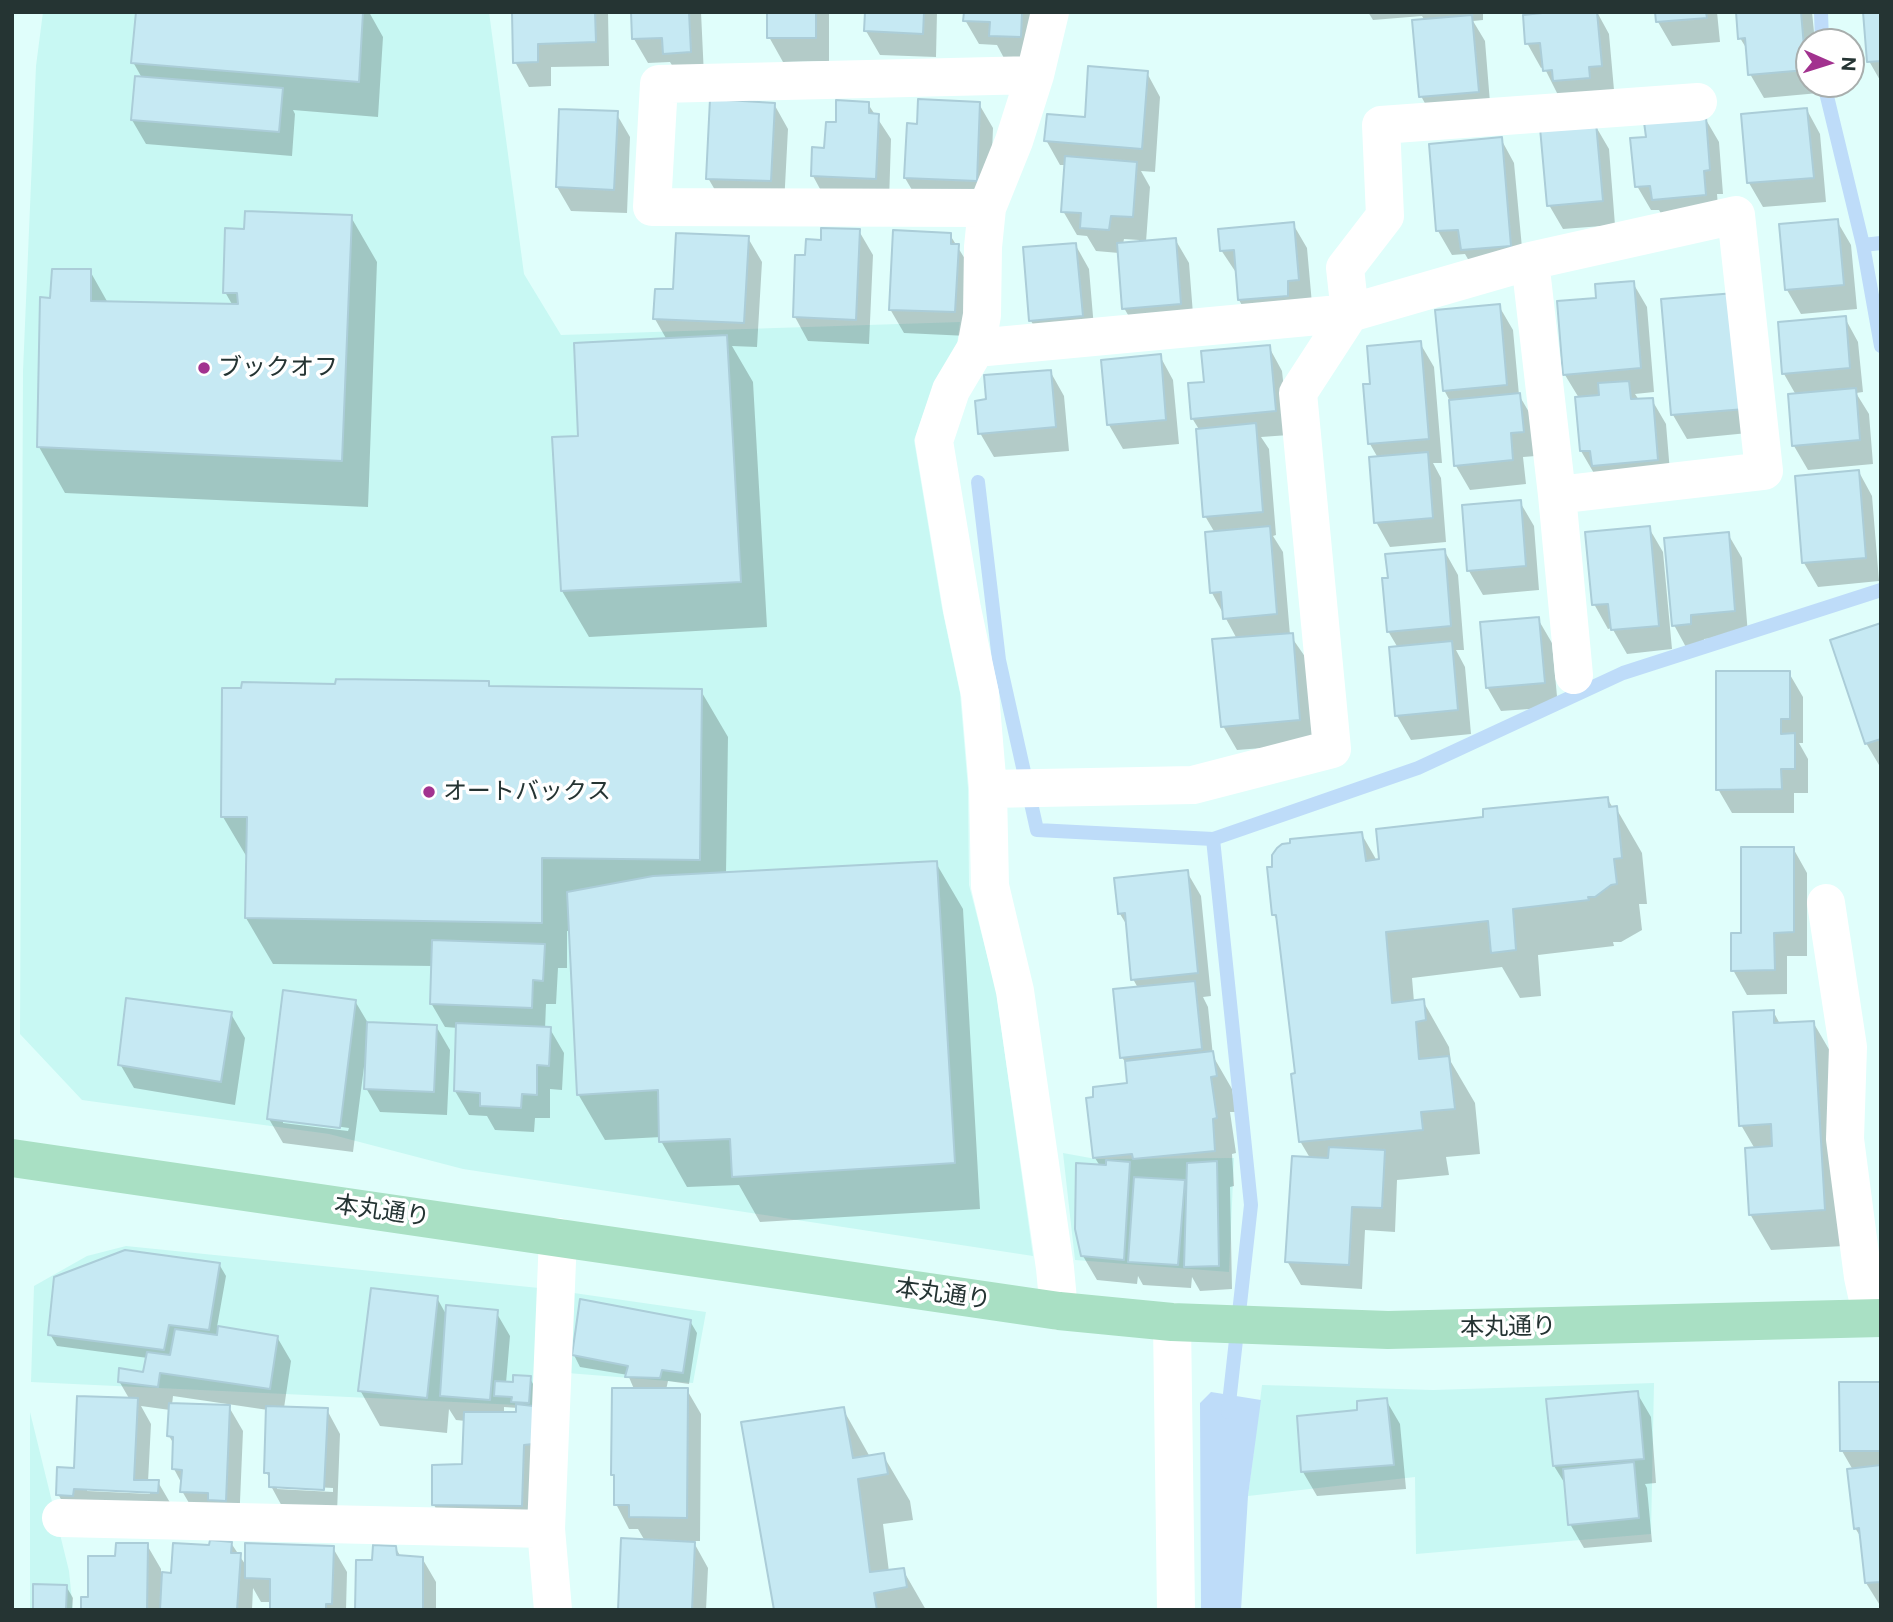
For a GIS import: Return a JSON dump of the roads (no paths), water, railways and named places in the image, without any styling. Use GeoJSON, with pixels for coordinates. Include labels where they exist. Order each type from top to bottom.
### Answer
{"type":"FeatureCollection","features":[{"type":"Feature","properties":{"kind":"main road","name":"本丸通り"},"geometry":{"type":"LineString","coordinates":[[12,1158],[1059,1311],[1172,1322],[1388,1330],[1876,1318]]}},
{"type":"Feature","properties":{"kind":"street"},"geometry":{"type":"LineString","coordinates":[[1050,12],[1035,75],[1014,141],[987,208],[983,247],[982,314],[976,348],[951,390],[934,441],[962,609],[980,694],[988,789],[990,886],[1015,991],[1059,1311]]}},
{"type":"Feature","properties":{"kind":"street"},"geometry":{"type":"LineString","coordinates":[[987,208],[652,207],[659,84],[1035,75]]}},
{"type":"Feature","properties":{"kind":"street"},"geometry":{"type":"LineString","coordinates":[[988,789],[1194,785],[1332,749],[1298,394],[1350,313],[1345,268],[1385,216],[1381,125],[1698,102]]}},
{"type":"Feature","properties":{"kind":"street"},"geometry":{"type":"LineString","coordinates":[[976,348],[1350,313],[1530,261],[1736,215],[1764,471],[1557,495]]}},
{"type":"Feature","properties":{"kind":"street"},"geometry":{"type":"LineString","coordinates":[[1530,261],[1557,495],[1574,675]]}},
{"type":"Feature","properties":{"kind":"street"},"geometry":{"type":"LineString","coordinates":[[1826,903],[1848,1047],[1845,1139],[1863,1277],[1876,1318]]}},
{"type":"Feature","properties":{"kind":"street"},"geometry":{"type":"LineString","coordinates":[[553,1610],[547,1529],[558,1237]]}},
{"type":"Feature","properties":{"kind":"street"},"geometry":{"type":"LineString","coordinates":[[1172,1322],[1176,1610]]}},
{"type":"Feature","properties":{"kind":"street"},"geometry":{"type":"LineString","coordinates":[[61,1518],[547,1529]]}},
{"type":"Feature","properties":{"kind":"waterway"},"geometry":{"type":"LineString","coordinates":[[1821,12],[1822,28]]}},
{"type":"Feature","properties":{"kind":"waterway"},"geometry":{"type":"LineString","coordinates":[[1827,98],[1863,245],[1881,346]]}},
{"type":"Feature","properties":{"kind":"waterway"},"geometry":{"type":"LineString","coordinates":[[1863,245],[1881,243]]}},
{"type":"Feature","properties":{"kind":"waterway"},"geometry":{"type":"LineString","coordinates":[[978,482],[999,660],[1037,830],[1213,839],[1418,768],[1623,673],[1881,590]]}},
{"type":"Feature","properties":{"kind":"waterway"},"geometry":{"type":"LineString","coordinates":[[1213,839],[1251,1205],[1228,1412]]}},
{"type":"Feature","properties":{"kind":"place","name":"ブックオフ"},"geometry":{"type":"Point","coordinates":[204,368]}},
{"type":"Feature","properties":{"kind":"place","name":"オートバックス"},"geometry":{"type":"Point","coordinates":[429,792]}}]}
